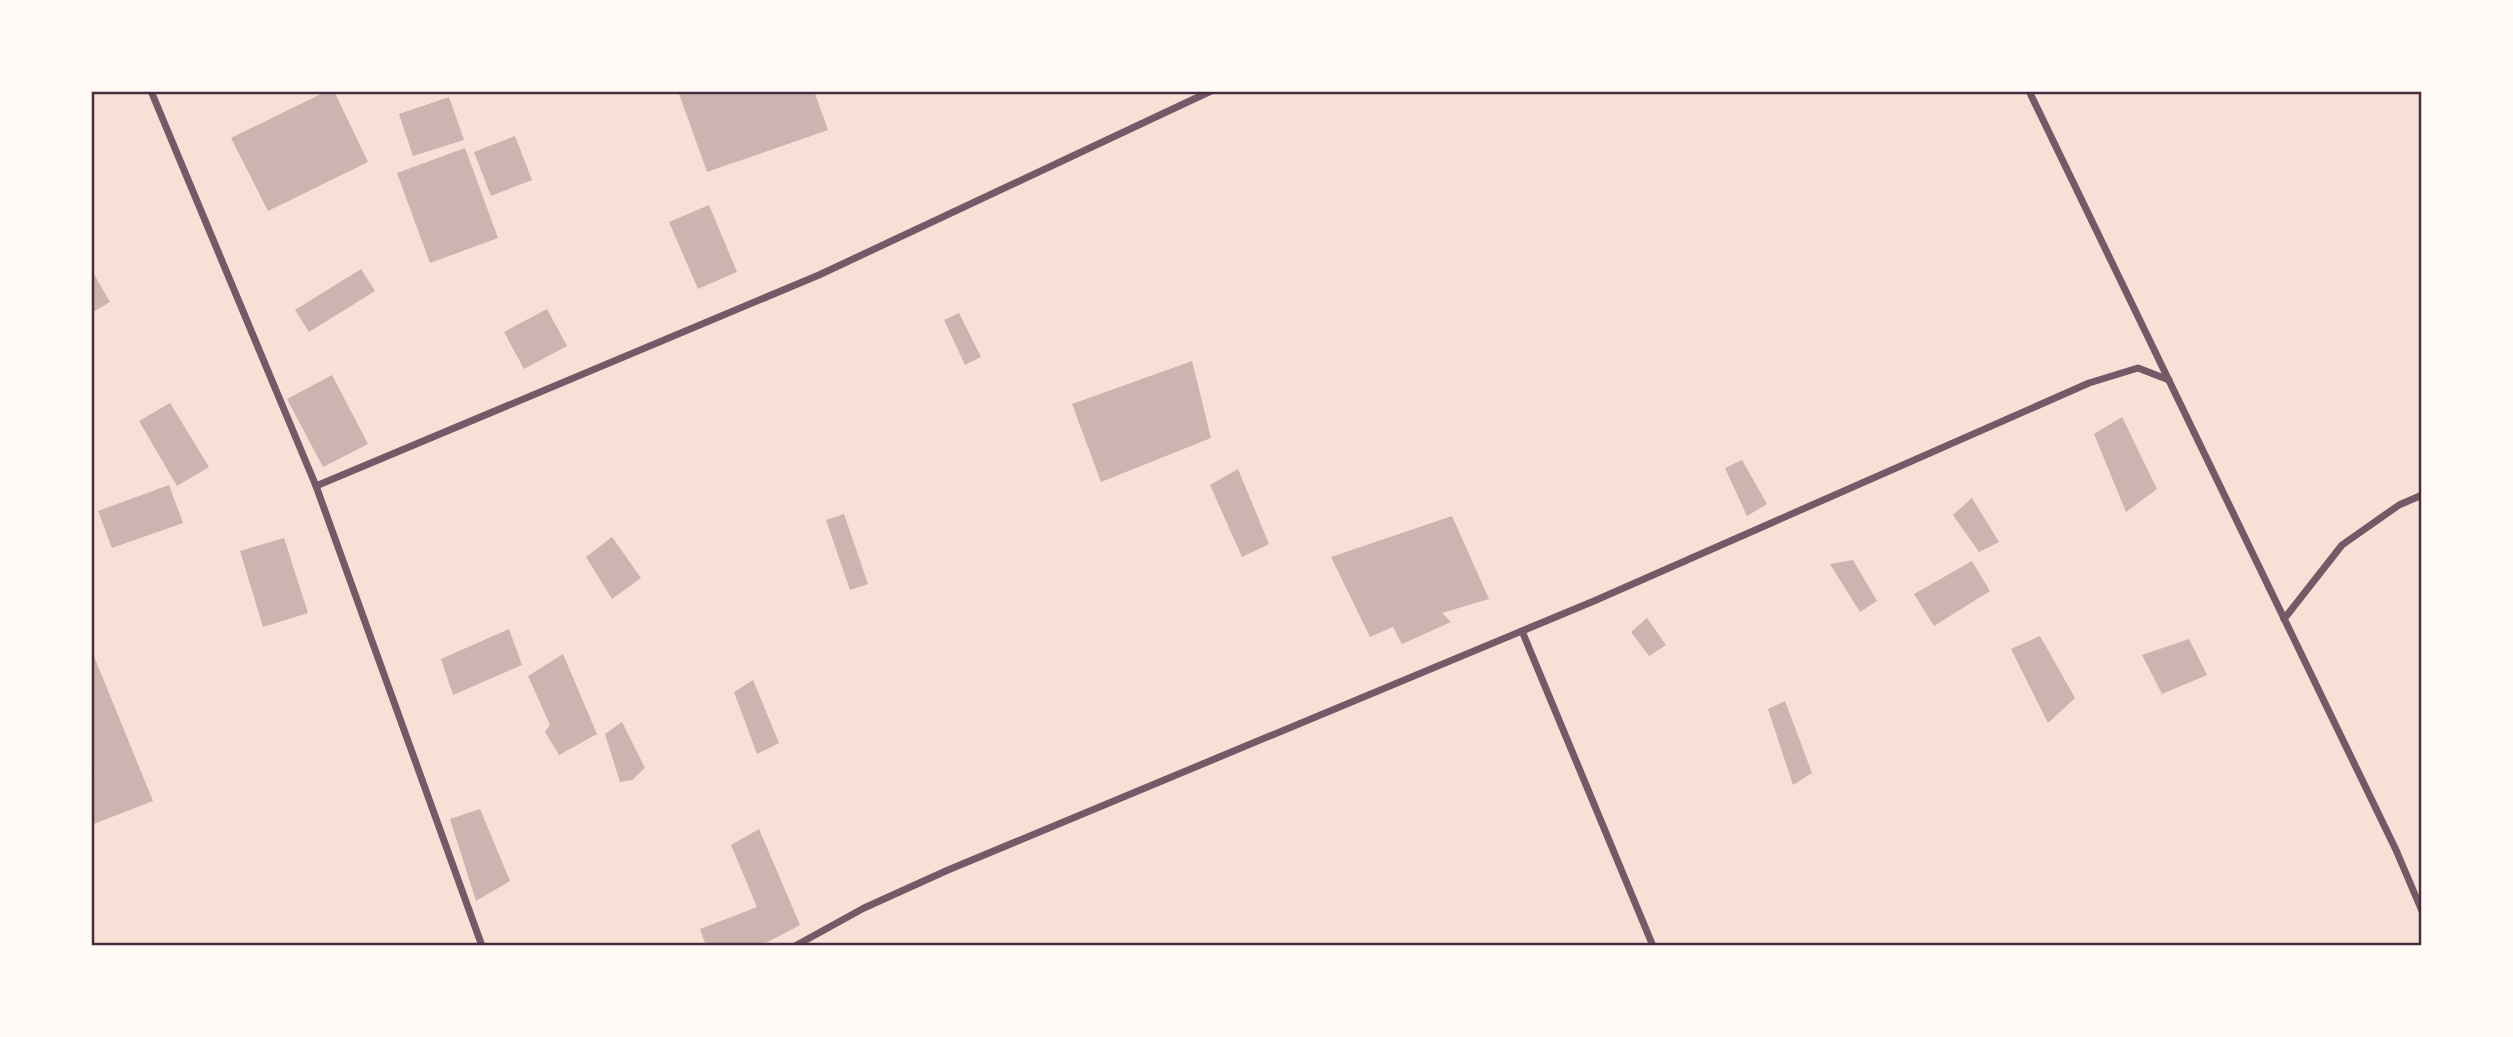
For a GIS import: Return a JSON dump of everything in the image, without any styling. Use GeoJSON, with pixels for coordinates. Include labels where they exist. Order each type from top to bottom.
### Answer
{"type":"FeatureCollection","features":[{"type":"Feature","properties":{"kind":"street"},"geometry":{"type":"LineString","coordinates":[[151,91],[316,486],[482,946]]}},
{"type":"Feature","properties":{"kind":"street"},"geometry":{"type":"LineString","coordinates":[[316,486],[819,275],[1211,91]]}},
{"type":"Feature","properties":{"kind":"street"},"geometry":{"type":"LineString","coordinates":[[2029,91],[2390,838],[2422,911]]}},
{"type":"Feature","properties":{"kind":"street"},"geometry":{"type":"LineString","coordinates":[[795,946],[864,908],[948,870],[1522,631],[2089,383],[2138,368],[2169,380]]}},
{"type":"Feature","properties":{"kind":"street"},"geometry":{"type":"LineString","coordinates":[[2284,619],[2343,545],[2399,505],[2422,495]]}},
{"type":"Feature","properties":{"kind":"street"},"geometry":{"type":"LineString","coordinates":[[1522,631],[1653,946]]}},
{"type":"Feature","properties":{"kind":"building"},"geometry":{"type":"Polygon","coordinates":[[[327,91],[334,91],[368,162],[268,211],[231,138],[327,91]]]}},
{"type":"Feature","properties":{"kind":"building"},"geometry":{"type":"Polygon","coordinates":[[[678,91],[814,91],[828,130],[707,172],[678,91]]]}},
{"type":"Feature","properties":{"kind":"building"},"geometry":{"type":"Polygon","coordinates":[[[449,97],[464,140],[413,156],[399,114],[449,97]]]}},
{"type":"Feature","properties":{"kind":"building"},"geometry":{"type":"Polygon","coordinates":[[[515,136],[532,180],[491,196],[474,152],[515,136]]]}},
{"type":"Feature","properties":{"kind":"building"},"geometry":{"type":"Polygon","coordinates":[[[465,148],[498,238],[430,263],[397,173],[465,148]]]}},
{"type":"Feature","properties":{"kind":"building"},"geometry":{"type":"Polygon","coordinates":[[[709,205],[737,272],[698,289],[669,222],[709,205]]]}},
{"type":"Feature","properties":{"kind":"building"},"geometry":{"type":"Polygon","coordinates":[[[91,269],[110,302],[91,313],[91,269]]]}},
{"type":"Feature","properties":{"kind":"building"},"geometry":{"type":"Polygon","coordinates":[[[361,269],[375,291],[309,332],[295,310],[361,269]]]}},
{"type":"Feature","properties":{"kind":"building"},"geometry":{"type":"Polygon","coordinates":[[[547,309],[567,346],[524,369],[504,332],[547,309]]]}},
{"type":"Feature","properties":{"kind":"building"},"geometry":{"type":"Polygon","coordinates":[[[959,313],[981,357],[965,365],[944,320],[959,313]]]}},
{"type":"Feature","properties":{"kind":"building"},"geometry":{"type":"Polygon","coordinates":[[[1192,361],[1211,438],[1101,482],[1072,404],[1192,361]]]}},
{"type":"Feature","properties":{"kind":"building"},"geometry":{"type":"Polygon","coordinates":[[[332,375],[368,444],[323,467],[287,399],[332,375]]]}},
{"type":"Feature","properties":{"kind":"building"},"geometry":{"type":"Polygon","coordinates":[[[170,403],[209,467],[177,486],[139,421],[170,403]]]}},
{"type":"Feature","properties":{"kind":"building"},"geometry":{"type":"Polygon","coordinates":[[[2122,417],[2157,489],[2126,512],[2094,434],[2122,417]]]}},
{"type":"Feature","properties":{"kind":"building"},"geometry":{"type":"Polygon","coordinates":[[[1742,460],[1767,504],[1747,516],[1725,468],[1742,460]]]}},
{"type":"Feature","properties":{"kind":"building"},"geometry":{"type":"Polygon","coordinates":[[[1238,469],[1269,544],[1242,557],[1210,485],[1238,469]]]}},
{"type":"Feature","properties":{"kind":"building"},"geometry":{"type":"Polygon","coordinates":[[[169,485],[183,523],[112,548],[98,511],[169,485]]]}},
{"type":"Feature","properties":{"kind":"building"},"geometry":{"type":"Polygon","coordinates":[[[1972,498],[1999,542],[1979,552],[1953,515],[1972,498]]]}},
{"type":"Feature","properties":{"kind":"building"},"geometry":{"type":"Polygon","coordinates":[[[844,514],[868,584],[850,590],[826,520],[844,514]]]}},
{"type":"Feature","properties":{"kind":"building"},"geometry":{"type":"Polygon","coordinates":[[[1452,516],[1489,599],[1442,613],[1451,622],[1402,644],[1393,627],[1370,637],[1331,557],[1452,516]]]}},
{"type":"Feature","properties":{"kind":"building"},"geometry":{"type":"Polygon","coordinates":[[[612,537],[641,578],[612,599],[586,557],[612,537]]]}},
{"type":"Feature","properties":{"kind":"building"},"geometry":{"type":"Polygon","coordinates":[[[284,538],[308,613],[263,627],[240,551],[284,538]]]}},
{"type":"Feature","properties":{"kind":"building"},"geometry":{"type":"Polygon","coordinates":[[[1853,560],[1877,601],[1860,612],[1830,564],[1853,560]]]}},
{"type":"Feature","properties":{"kind":"building"},"geometry":{"type":"Polygon","coordinates":[[[1972,561],[1990,591],[1934,626],[1914,594],[1972,561]]]}},
{"type":"Feature","properties":{"kind":"building"},"geometry":{"type":"Polygon","coordinates":[[[1647,618],[1666,645],[1649,656],[1631,632],[1647,618]]]}},
{"type":"Feature","properties":{"kind":"building"},"geometry":{"type":"Polygon","coordinates":[[[509,629],[522,665],[453,695],[441,659],[509,629]]]}},
{"type":"Feature","properties":{"kind":"building"},"geometry":{"type":"Polygon","coordinates":[[[2040,636],[2075,698],[2048,723],[2011,649],[2040,636]]]}},
{"type":"Feature","properties":{"kind":"building"},"geometry":{"type":"Polygon","coordinates":[[[2189,639],[2207,675],[2162,694],[2142,655],[2189,639]]]}},
{"type":"Feature","properties":{"kind":"building"},"geometry":{"type":"Polygon","coordinates":[[[91,649],[153,801],[91,825],[91,774],[95,772],[91,762],[91,649]]]}},
{"type":"Feature","properties":{"kind":"building"},"geometry":{"type":"Polygon","coordinates":[[[563,654],[597,734],[559,755],[545,732],[550,725],[528,676],[563,654]]]}},
{"type":"Feature","properties":{"kind":"building"},"geometry":{"type":"Polygon","coordinates":[[[753,680],[779,743],[757,754],[734,692],[753,680]]]}},
{"type":"Feature","properties":{"kind":"building"},"geometry":{"type":"Polygon","coordinates":[[[1785,701],[1812,773],[1793,785],[1768,709],[1785,701]]]}},
{"type":"Feature","properties":{"kind":"building"},"geometry":{"type":"Polygon","coordinates":[[[622,722],[645,768],[632,780],[620,782],[605,734],[622,722]]]}},
{"type":"Feature","properties":{"kind":"building"},"geometry":{"type":"Polygon","coordinates":[[[480,809],[510,881],[476,901],[450,819],[480,809]]]}},
{"type":"Feature","properties":{"kind":"building"},"geometry":{"type":"Polygon","coordinates":[[[759,829],[800,925],[760,946],[706,946],[700,929],[757,907],[731,845],[759,829]]]}}]}
